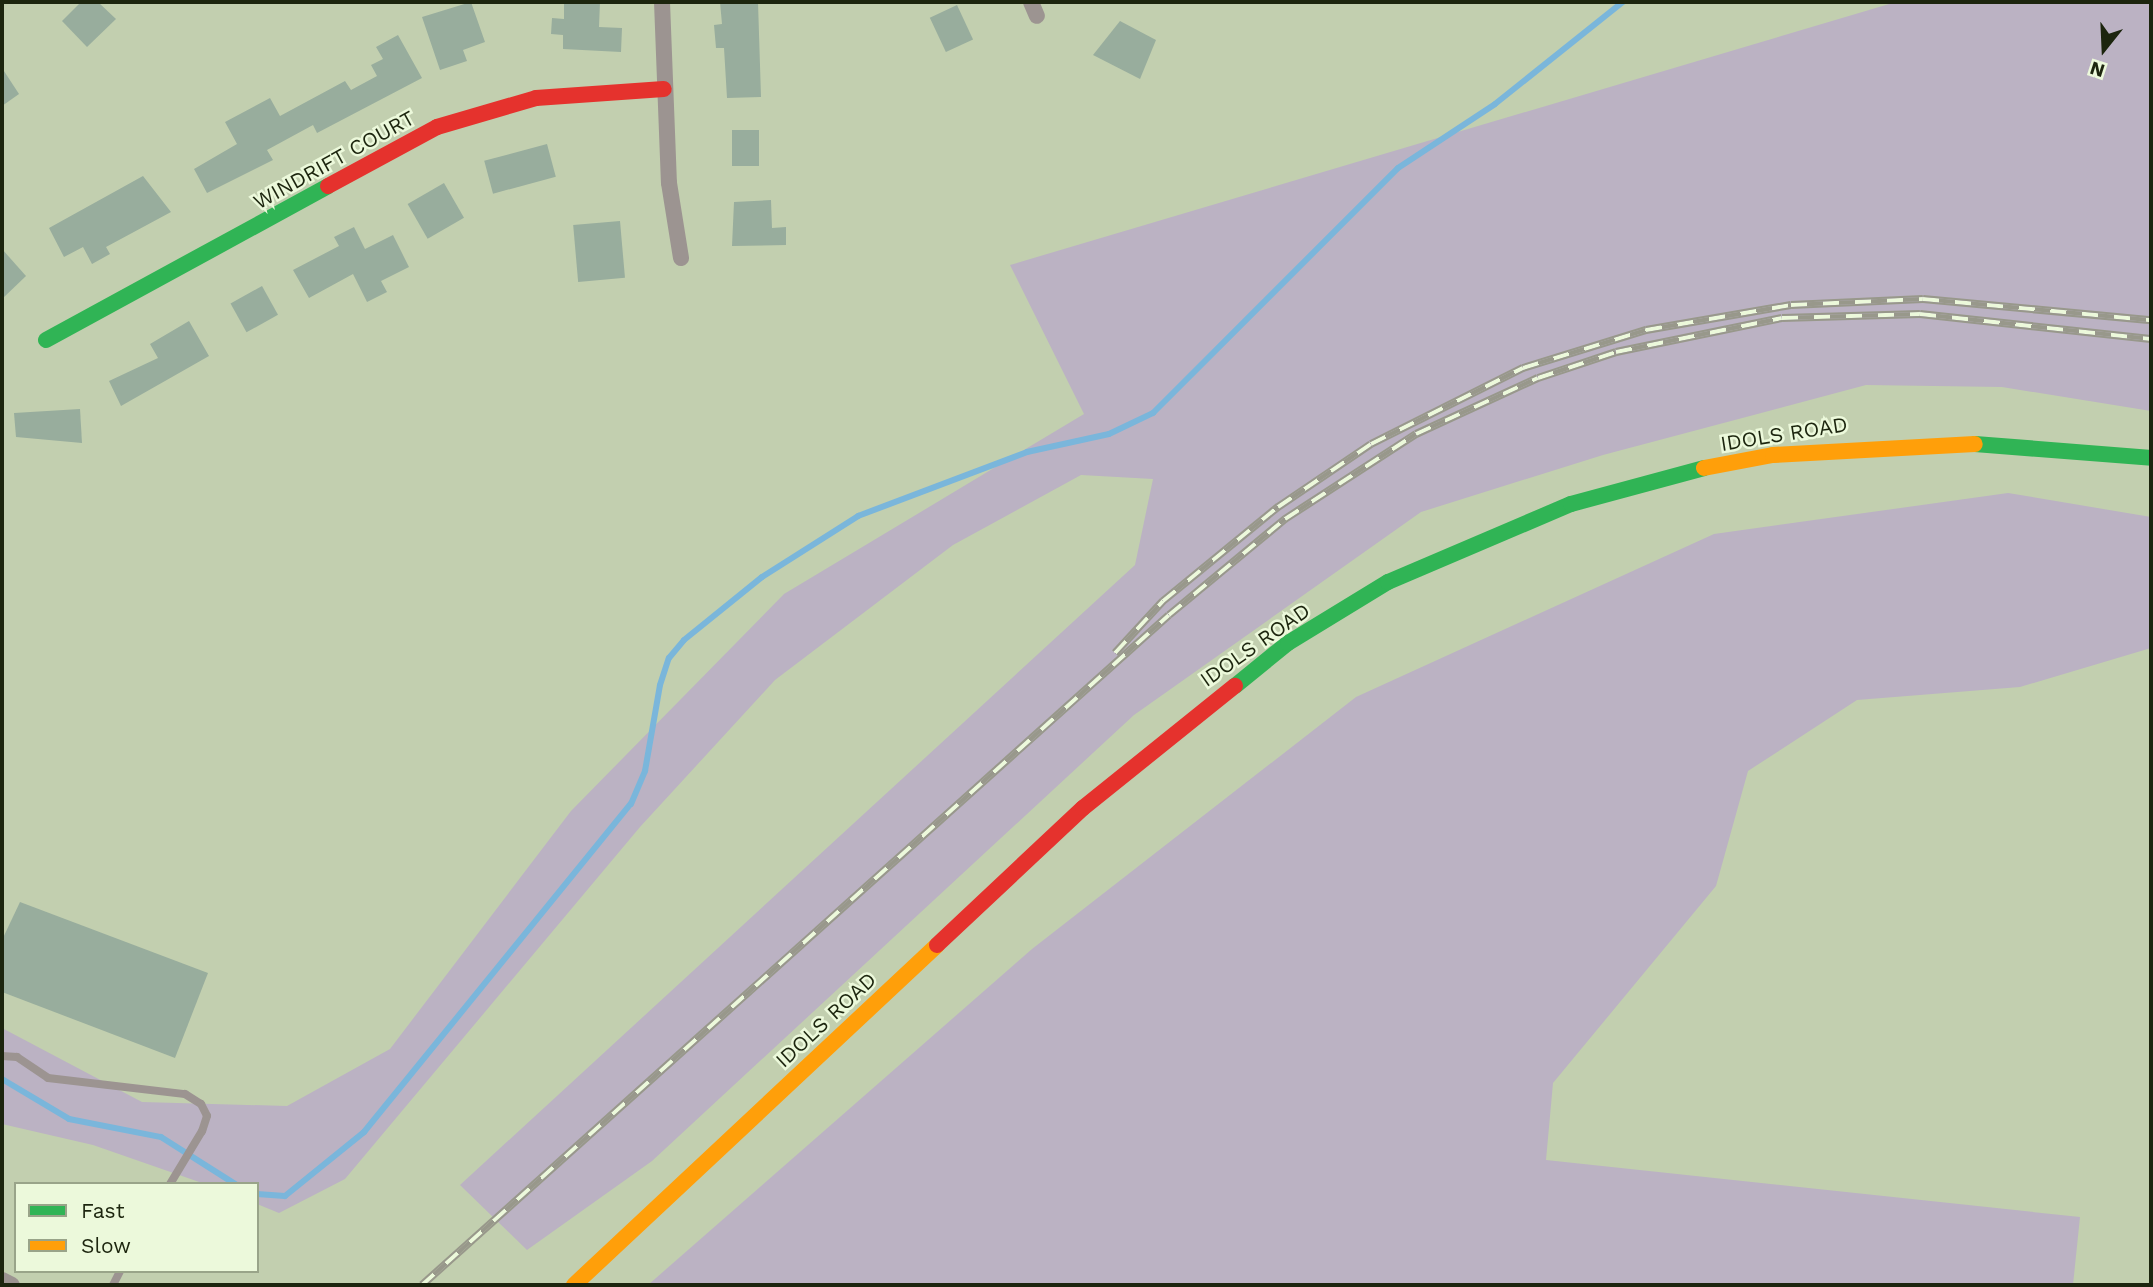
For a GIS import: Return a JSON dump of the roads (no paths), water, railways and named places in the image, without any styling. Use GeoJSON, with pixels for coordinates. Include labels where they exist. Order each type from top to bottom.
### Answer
{"type":"FeatureCollection","features":[{"type":"Feature","properties":{"kind":"main road","name":"WINDRIFT COURT"},"geometry":{"type":"LineString","coordinates":[[46,340],[437,127],[537,98],[664,89]]}},
{"type":"Feature","properties":{"kind":"main road","name":"IDOLS ROAD"},"geometry":{"type":"LineString","coordinates":[[574,1285],[1125,772],[1287,643],[1388,582],[1571,504],[1663,475],[1773,455],[1943,441],[2151,458]]}},
{"type":"Feature","properties":{"kind":"street"},"geometry":{"type":"LineString","coordinates":[[662,2],[664,89],[681,258]]}},
{"type":"Feature","properties":{"kind":"street"},"geometry":{"type":"LineString","coordinates":[[2,1280],[12,1285]]}},
{"type":"Feature","properties":{"kind":"lane"},"geometry":{"type":"LineString","coordinates":[[2,1056],[48,1078],[185,1094],[201,1104],[207,1116],[202,1131],[171,1182]]}},
{"type":"Feature","properties":{"kind":"waterway"},"geometry":{"type":"LineString","coordinates":[[259,1194],[285,1196],[364,1132],[631,804],[645,771],[660,685],[669,658],[684,640],[762,577],[858,516],[1027,452],[1109,434],[1153,413],[1398,168],[1495,104],[1623,2]]}},
{"type":"Feature","properties":{"kind":"waterway"},"geometry":{"type":"LineString","coordinates":[[2,1079],[69,1119],[161,1137],[232,1182]]}},
{"type":"Feature","properties":{"kind":"railway"},"geometry":{"type":"LineString","coordinates":[[1115,653],[1163,601],[1278,507],[1371,444],[1523,368],[1646,330],[1791,305],[1923,299],[2151,320]]}},
{"type":"Feature","properties":{"kind":"railway"},"geometry":{"type":"LineString","coordinates":[[422,1285],[1169,615],[1285,519],[1416,434],[1538,378],[1616,352],[1782,318],[1920,314],[2151,339]]}}]}
